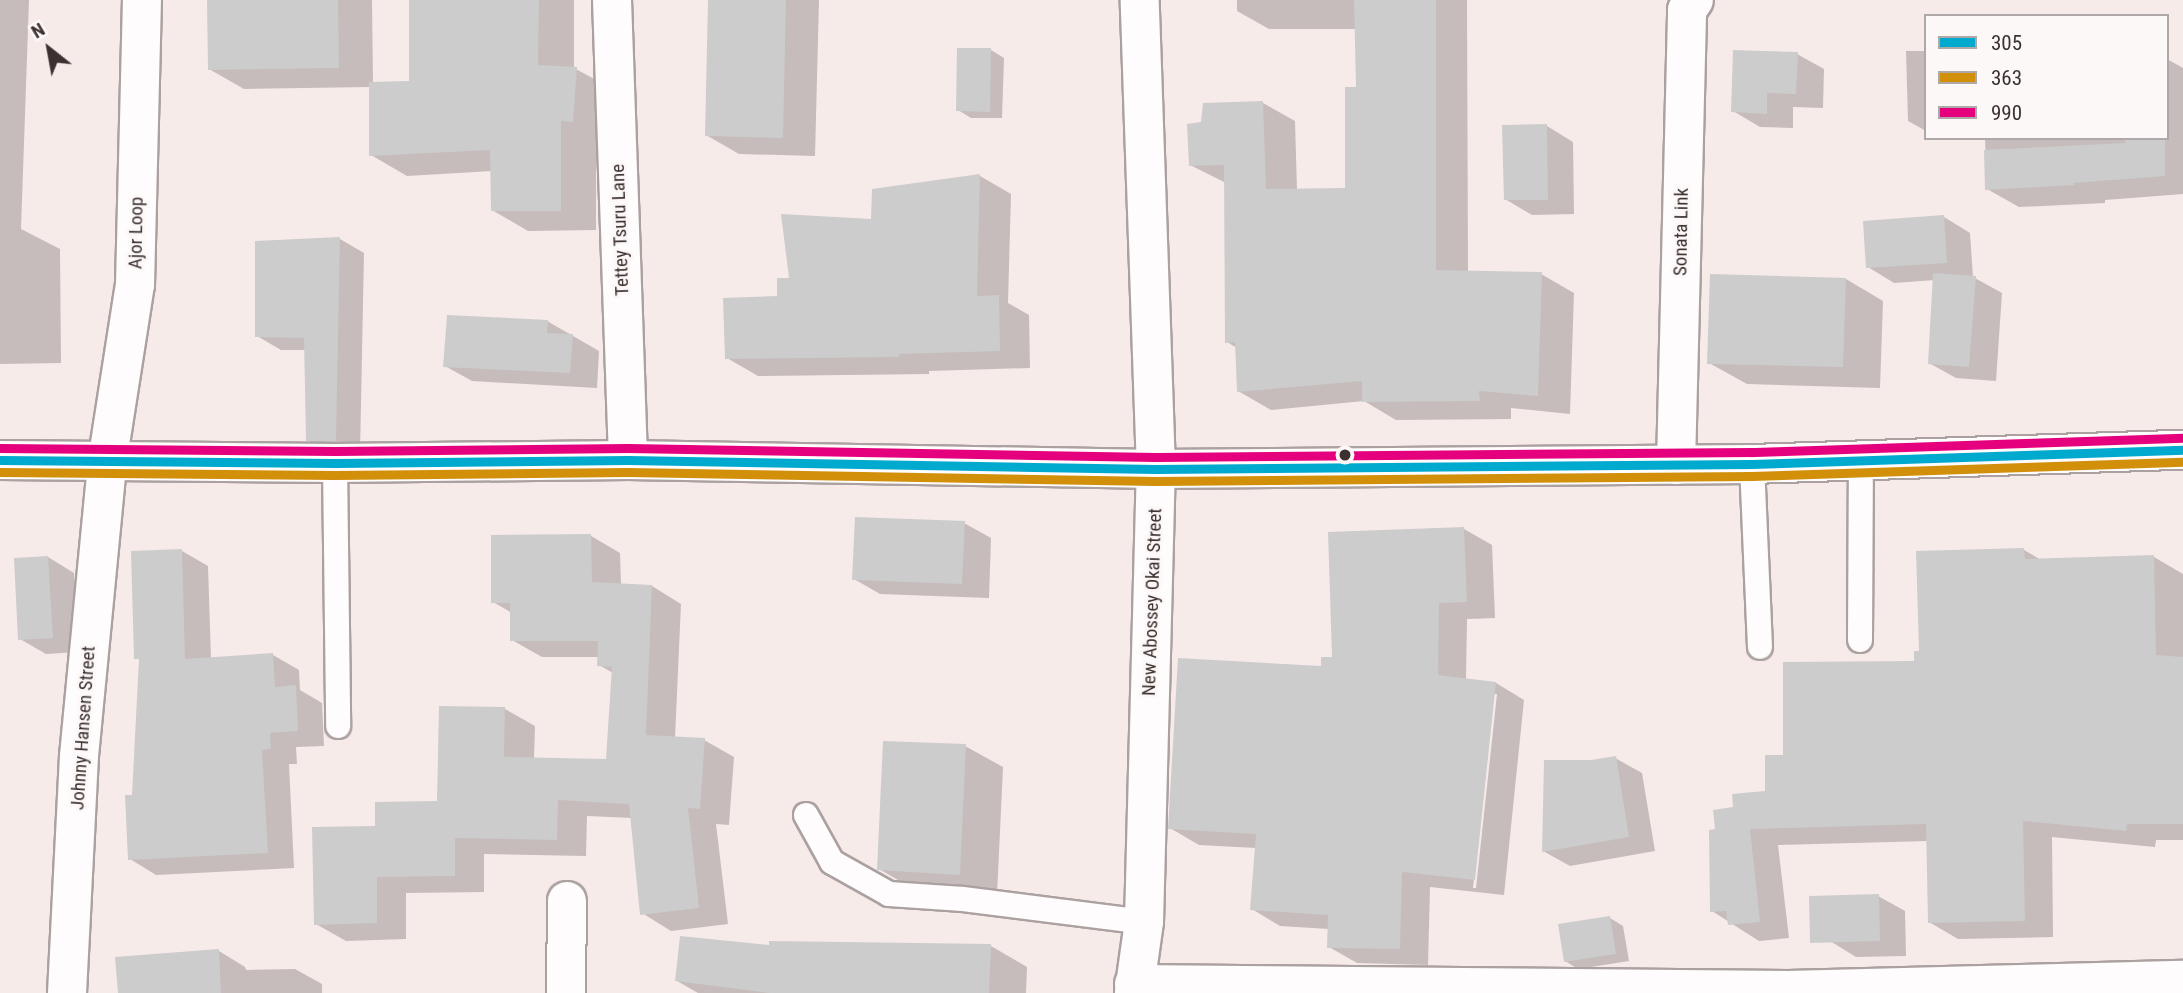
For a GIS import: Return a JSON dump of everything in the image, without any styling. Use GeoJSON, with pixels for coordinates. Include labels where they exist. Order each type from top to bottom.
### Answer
{"type":"FeatureCollection","features":[{"type":"Feature","properties":{"kind":"street","name":"Ajor Loop"},"geometry":{"type":"LineString","coordinates":[[107,463],[135,285],[142,0]]}},
{"type":"Feature","properties":{"kind":"street","name":"Tettey Tsuru Lane"},"geometry":{"type":"LineString","coordinates":[[612,0],[628,460]]}},
{"type":"Feature","properties":{"kind":"street","name":"New Abossey Okai Street"},"geometry":{"type":"LineString","coordinates":[[1134,989],[1144,922],[1156,468],[1140,0]]}},
{"type":"Feature","properties":{"kind":"street","name":"Sonata Link"},"geometry":{"type":"LineString","coordinates":[[1676,465],[1687,10],[1694,0]]}},
{"type":"Feature","properties":{"kind":"street"},"geometry":{"type":"LineString","coordinates":[[0,460],[107,463],[628,460],[1156,468],[1752,464],[2183,450]]}},
{"type":"Feature","properties":{"kind":"street","name":"Johnny Hansen Street"},"geometry":{"type":"LineString","coordinates":[[67,993],[79,756],[107,463]]}},
{"type":"Feature","properties":{"kind":"street"},"geometry":{"type":"LineString","coordinates":[[566,993],[567,901]]}},
{"type":"Feature","properties":{"kind":"street"},"geometry":{"type":"LineString","coordinates":[[1134,989],[1788,991],[2183,980]]}},
{"type":"Feature","properties":{"kind":"lane"},"geometry":{"type":"LineString","coordinates":[[1860,640],[1861,461]]}},
{"type":"Feature","properties":{"kind":"lane"},"geometry":{"type":"LineString","coordinates":[[335,463],[338,726]]}},
{"type":"Feature","properties":{"kind":"lane"},"geometry":{"type":"LineString","coordinates":[[1752,464],[1760,648]]}},
{"type":"Feature","properties":{"kind":"lane"},"geometry":{"type":"LineString","coordinates":[[806,815],[832,862],[889,894],[963,899],[1144,922]]}},
{"type":"Feature","properties":{"kind":"building"},"geometry":{"type":"Polygon","coordinates":[[[207,0],[338,0],[339,68],[208,70],[207,0]]]}},
{"type":"Feature","properties":{"kind":"building"},"geometry":{"type":"Polygon","coordinates":[[[409,0],[539,0],[538,65],[577,67],[573,122],[561,121],[561,211],[491,211],[490,150],[369,156],[369,82],[409,81],[409,0]]]}},
{"type":"Feature","properties":{"kind":"building"},"geometry":{"type":"Polygon","coordinates":[[[708,0],[786,0],[783,138],[705,136],[708,0]]]}},
{"type":"Feature","properties":{"kind":"building"},"geometry":{"type":"Polygon","coordinates":[[[1354,0],[1436,0],[1436,270],[1542,272],[1538,396],[1479,391],[1480,401],[1362,402],[1362,381],[1237,392],[1235,342],[1225,343],[1224,165],[1189,166],[1187,124],[1201,122],[1203,103],[1263,101],[1266,189],[1345,188],[1345,87],[1356,87],[1354,0]]]}},
{"type":"Feature","properties":{"kind":"building"},"geometry":{"type":"Polygon","coordinates":[[[957,48],[991,48],[990,112],[956,111],[957,48]]]}},
{"type":"Feature","properties":{"kind":"building"},"geometry":{"type":"Polygon","coordinates":[[[1733,50],[1798,52],[1796,94],[1767,93],[1767,114],[1731,112],[1733,50]]]}},
{"type":"Feature","properties":{"kind":"building"},"geometry":{"type":"Polygon","coordinates":[[[1547,124],[1548,200],[1504,200],[1502,125],[1547,124]]]}},
{"type":"Feature","properties":{"kind":"building"},"geometry":{"type":"Polygon","coordinates":[[[2125,140],[2165,140],[2165,176],[1985,190],[1984,150],[2125,143],[2125,140]]]}},
{"type":"Feature","properties":{"kind":"building"},"geometry":{"type":"Polygon","coordinates":[[[980,174],[977,296],[999,295],[1000,351],[899,354],[899,357],[725,359],[723,298],[777,296],[777,278],[789,278],[781,214],[871,219],[872,189],[980,174]]]}},
{"type":"Feature","properties":{"kind":"building"},"geometry":{"type":"Polygon","coordinates":[[[1944,215],[1947,263],[1866,268],[1863,221],[1944,215]]]}},
{"type":"Feature","properties":{"kind":"building"},"geometry":{"type":"Polygon","coordinates":[[[340,237],[336,441],[306,441],[304,338],[255,337],[255,241],[340,237]]]}},
{"type":"Feature","properties":{"kind":"building"},"geometry":{"type":"Polygon","coordinates":[[[1933,273],[1976,276],[1969,367],[1928,364],[1933,273]]]}},
{"type":"Feature","properties":{"kind":"building"},"geometry":{"type":"Polygon","coordinates":[[[1710,274],[1846,278],[1843,367],[1707,364],[1710,274]]]}},
{"type":"Feature","properties":{"kind":"building"},"geometry":{"type":"Polygon","coordinates":[[[447,315],[548,320],[547,333],[573,334],[570,373],[443,367],[447,315]]]}},
{"type":"Feature","properties":{"kind":"building"},"geometry":{"type":"Polygon","coordinates":[[[855,517],[965,521],[962,584],[852,580],[855,517]]]}},
{"type":"Feature","properties":{"kind":"building"},"geometry":{"type":"Polygon","coordinates":[[[1464,527],[1467,602],[1439,603],[1438,675],[1496,682],[1475,880],[1402,872],[1400,949],[1327,948],[1328,915],[1250,910],[1256,834],[1168,829],[1178,658],[1321,666],[1321,657],[1332,657],[1328,532],[1464,527]]]}},
{"type":"Feature","properties":{"kind":"building"},"geometry":{"type":"Polygon","coordinates":[[[591,534],[592,582],[652,585],[646,735],[705,738],[700,809],[688,808],[699,908],[640,915],[629,804],[558,800],[557,840],[455,838],[455,876],[377,877],[377,923],[314,925],[312,827],[375,826],[375,802],[437,801],[439,706],[505,707],[504,757],[606,759],[612,667],[597,666],[598,641],[510,641],[510,603],[491,603],[491,535],[591,534]]]}},
{"type":"Feature","properties":{"kind":"building"},"geometry":{"type":"Polygon","coordinates":[[[2024,548],[2025,559],[2154,555],[2156,655],[2183,657],[2183,824],[2127,824],[2126,831],[2023,821],[2025,921],[1928,923],[1926,824],[1750,829],[1760,922],[1728,925],[1726,911],[1710,912],[1709,830],[1715,829],[1713,810],[1733,807],[1732,794],[1765,791],[1765,755],[1783,755],[1783,662],[1914,661],[1914,651],[1919,651],[1916,551],[2024,548]]]}},
{"type":"Feature","properties":{"kind":"building"},"geometry":{"type":"Polygon","coordinates":[[[182,549],[185,659],[273,653],[275,687],[296,685],[298,731],[270,733],[271,749],[262,750],[268,853],[128,860],[125,795],[132,795],[139,659],[134,659],[131,551],[182,549]]]}},
{"type":"Feature","properties":{"kind":"building"},"geometry":{"type":"Polygon","coordinates":[[[48,556],[53,638],[18,640],[14,558],[48,556]]]}},
{"type":"Feature","properties":{"kind":"building"},"geometry":{"type":"Polygon","coordinates":[[[883,741],[966,744],[960,875],[877,870],[883,741]]]}},
{"type":"Feature","properties":{"kind":"building"},"geometry":{"type":"Polygon","coordinates":[[[1616,756],[1629,837],[1542,852],[1544,760],[1591,760],[1616,756]]]}},
{"type":"Feature","properties":{"kind":"building"},"geometry":{"type":"Polygon","coordinates":[[[1879,894],[1880,941],[1810,943],[1809,896],[1879,894]]]}},
{"type":"Feature","properties":{"kind":"building"},"geometry":{"type":"Polygon","coordinates":[[[1610,916],[1616,954],[1564,962],[1558,924],[1610,916]]]}},
{"type":"Feature","properties":{"kind":"building"},"geometry":{"type":"Polygon","coordinates":[[[680,936],[769,945],[769,941],[991,944],[989,993],[769,993],[675,981],[680,936]]]}},
{"type":"Feature","properties":{"kind":"building"},"geometry":{"type":"Polygon","coordinates":[[[219,949],[221,993],[118,993],[115,957],[219,949]]]}},
{"type":"Feature","properties":{"kind":"transit line","name":"990"},"geometry":{"type":"LineString","coordinates":[[0,448],[335,451],[628,448],[1156,457],[1752,452],[2183,438]]}},
{"type":"Feature","properties":{"kind":"transit line","name":"305"},"geometry":{"type":"LineString","coordinates":[[0,460],[335,463],[628,460],[1156,469],[1752,464],[2183,450]]}},
{"type":"Feature","properties":{"kind":"transit line","name":"363"},"geometry":{"type":"LineString","coordinates":[[0,472],[335,475],[628,472],[1156,481],[1752,476],[2183,462]]}}]}
